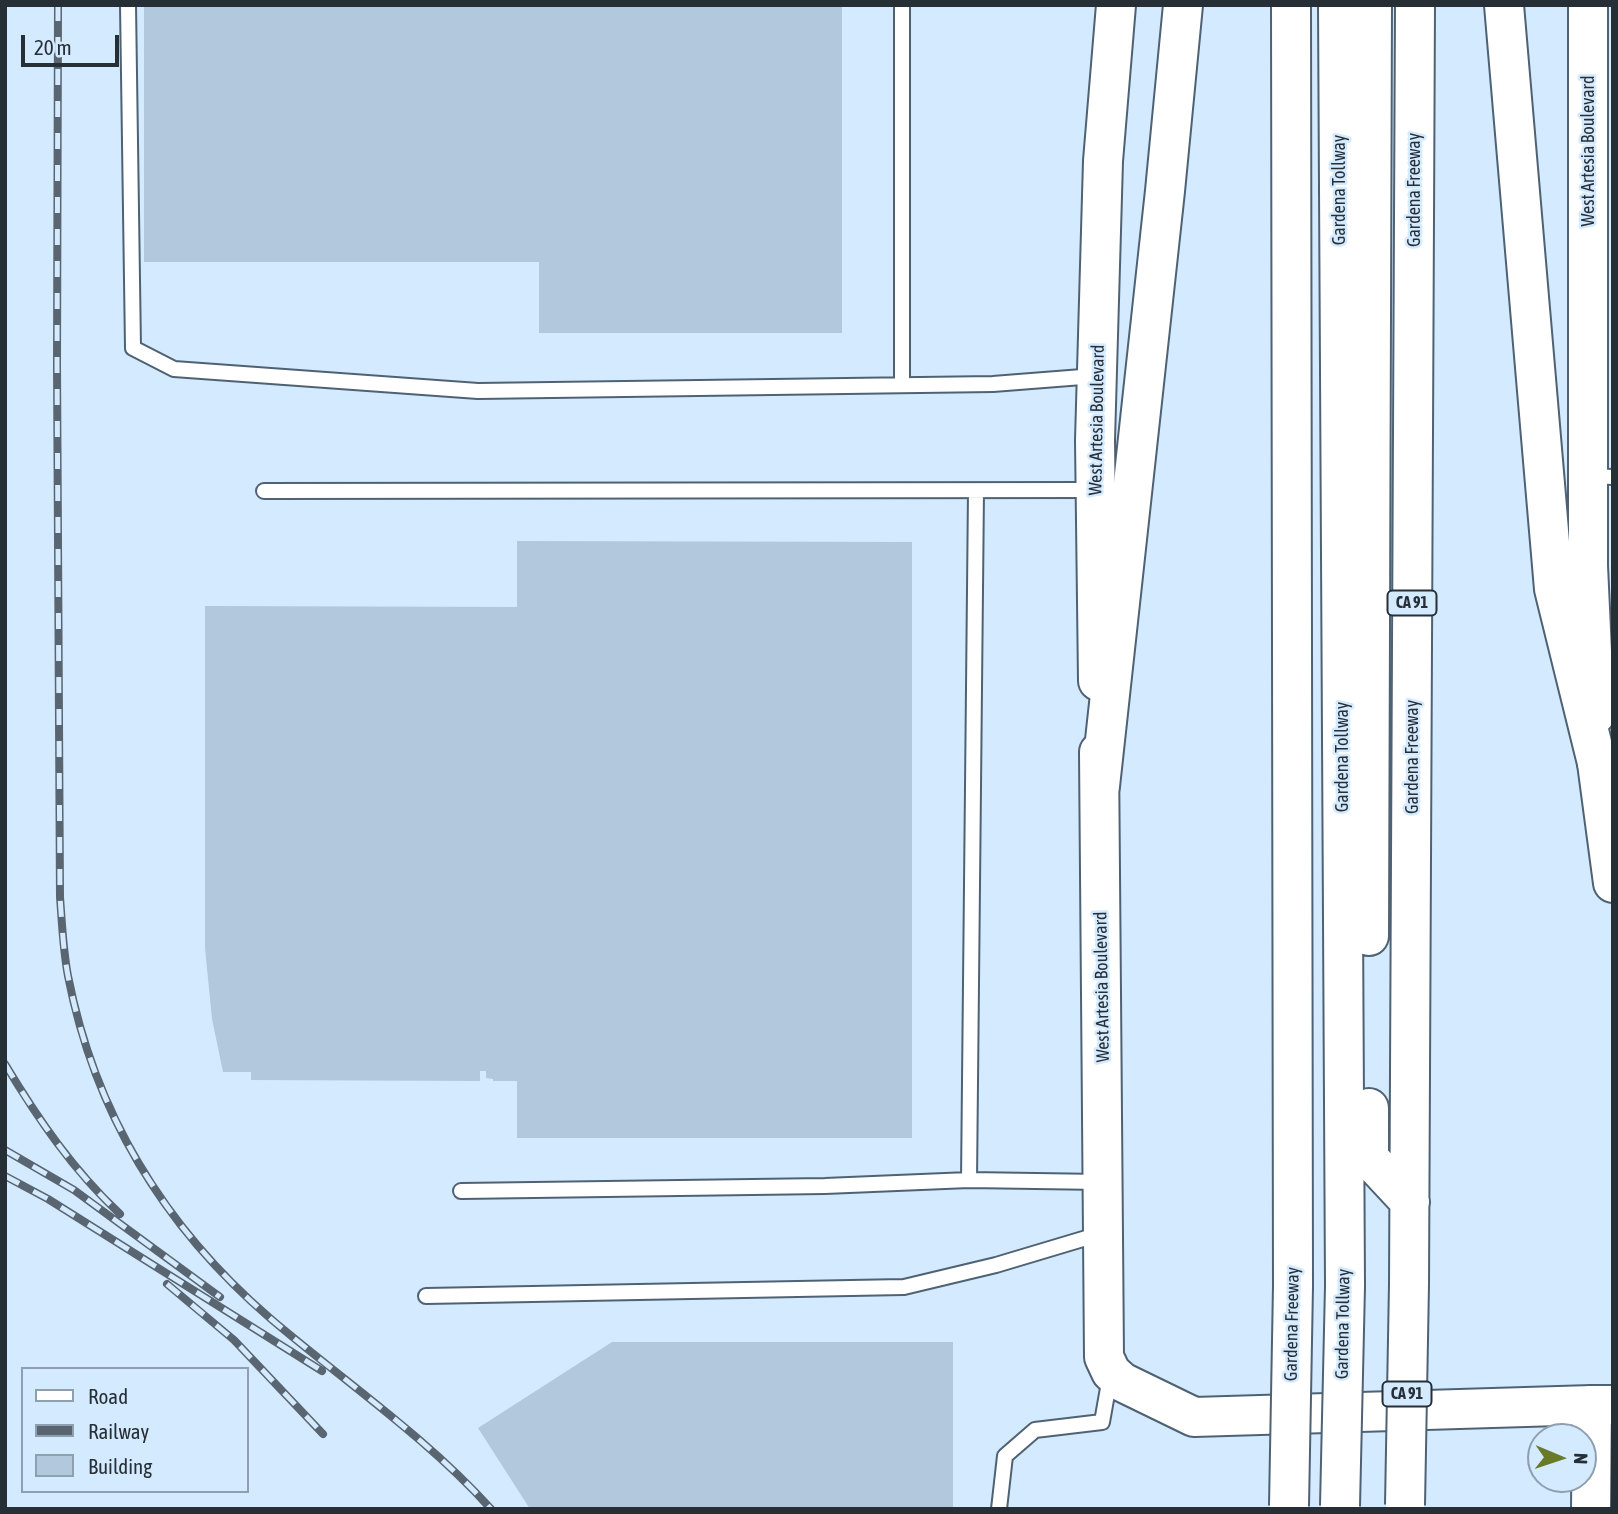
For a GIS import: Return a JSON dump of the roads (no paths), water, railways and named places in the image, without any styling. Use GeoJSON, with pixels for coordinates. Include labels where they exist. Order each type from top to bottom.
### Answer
{"type":"FeatureCollection","features":[{"type":"Feature","properties":{"kind":"main road","name":"West Artesia Boulevard"},"geometry":{"type":"LineString","coordinates":[[1111,1372],[1104,1357],[1096,490],[1103,161],[1116,5]]}},
{"type":"Feature","properties":{"kind":"main road"},"geometry":{"type":"LineString","coordinates":[[1100,786],[1182,5]]}},
{"type":"Feature","properties":{"kind":"main road","name":"Gardena Freeway"},"geometry":{"type":"LineString","coordinates":[[1289,1507],[1293,1286],[1291,5]]}},
{"type":"Feature","properties":{"kind":"main road","name":"Gardena Tollway"},"geometry":{"type":"LineString","coordinates":[[1338,5],[1345,1286],[1340,1507]]}},
{"type":"Feature","properties":{"kind":"main road","name":"Gardena Tollway"},"geometry":{"type":"LineString","coordinates":[[1372,5],[1369,1158],[1410,1202]]}},
{"type":"Feature","properties":{"kind":"main road","name":"Gardena Freeway"},"geometry":{"type":"LineString","coordinates":[[1405,1507],[1410,1202],[1415,5]]}},
{"type":"Feature","properties":{"kind":"main road"},"geometry":{"type":"LineString","coordinates":[[1504,5],[1554,589],[1597,763]]}},
{"type":"Feature","properties":{"kind":"main road","name":"West Artesia Boulevard"},"geometry":{"type":"LineString","coordinates":[[1588,5],[1600,476],[1588,566],[1597,763],[1608,810],[1613,883]]}},
{"type":"Feature","properties":{"kind":"main road"},"geometry":{"type":"LineString","coordinates":[[1111,1372],[1122,1382],[1194,1417],[1603,1405],[1591,1509]]}},
{"type":"Feature","properties":{"kind":"lane"},"geometry":{"type":"LineString","coordinates":[[128,5],[133,348],[174,369],[478,391],[993,384],[1097,376]]}},
{"type":"Feature","properties":{"kind":"lane"},"geometry":{"type":"LineString","coordinates":[[902,5],[902,385]]}},
{"type":"Feature","properties":{"kind":"lane"},"geometry":{"type":"LineString","coordinates":[[264,491],[1096,490]]}},
{"type":"Feature","properties":{"kind":"lane"},"geometry":{"type":"LineString","coordinates":[[969,1180],[976,491]]}},
{"type":"Feature","properties":{"kind":"lane"},"geometry":{"type":"LineString","coordinates":[[461,1191],[825,1186],[969,1180],[1103,1182]]}},
{"type":"Feature","properties":{"kind":"lane"},"geometry":{"type":"LineString","coordinates":[[426,1296],[904,1287],[996,1265],[1104,1233]]}},
{"type":"Feature","properties":{"kind":"lane"},"geometry":{"type":"LineString","coordinates":[[999,1509],[1005,1456],[1035,1430],[1102,1422],[1111,1372]]}},
{"type":"Feature","properties":{"kind":"railway"},"geometry":{"type":"LineString","coordinates":[[58,5],[60,897],[66,966],[80,1027],[96,1075],[116,1121],[167,1207],[198,1246],[233,1284],[271,1319],[440,1458],[491,1509]]}},
{"type":"Feature","properties":{"kind":"railway"},"geometry":{"type":"LineString","coordinates":[[5,1064],[57,1143],[87,1180],[120,1214]]}},
{"type":"Feature","properties":{"kind":"railway"},"geometry":{"type":"LineString","coordinates":[[5,1150],[74,1190],[220,1297]]}},
{"type":"Feature","properties":{"kind":"railway"},"geometry":{"type":"LineString","coordinates":[[5,1176],[48,1199],[322,1371]]}},
{"type":"Feature","properties":{"kind":"railway"},"geometry":{"type":"LineString","coordinates":[[167,1284],[234,1340],[323,1434]]}}]}
